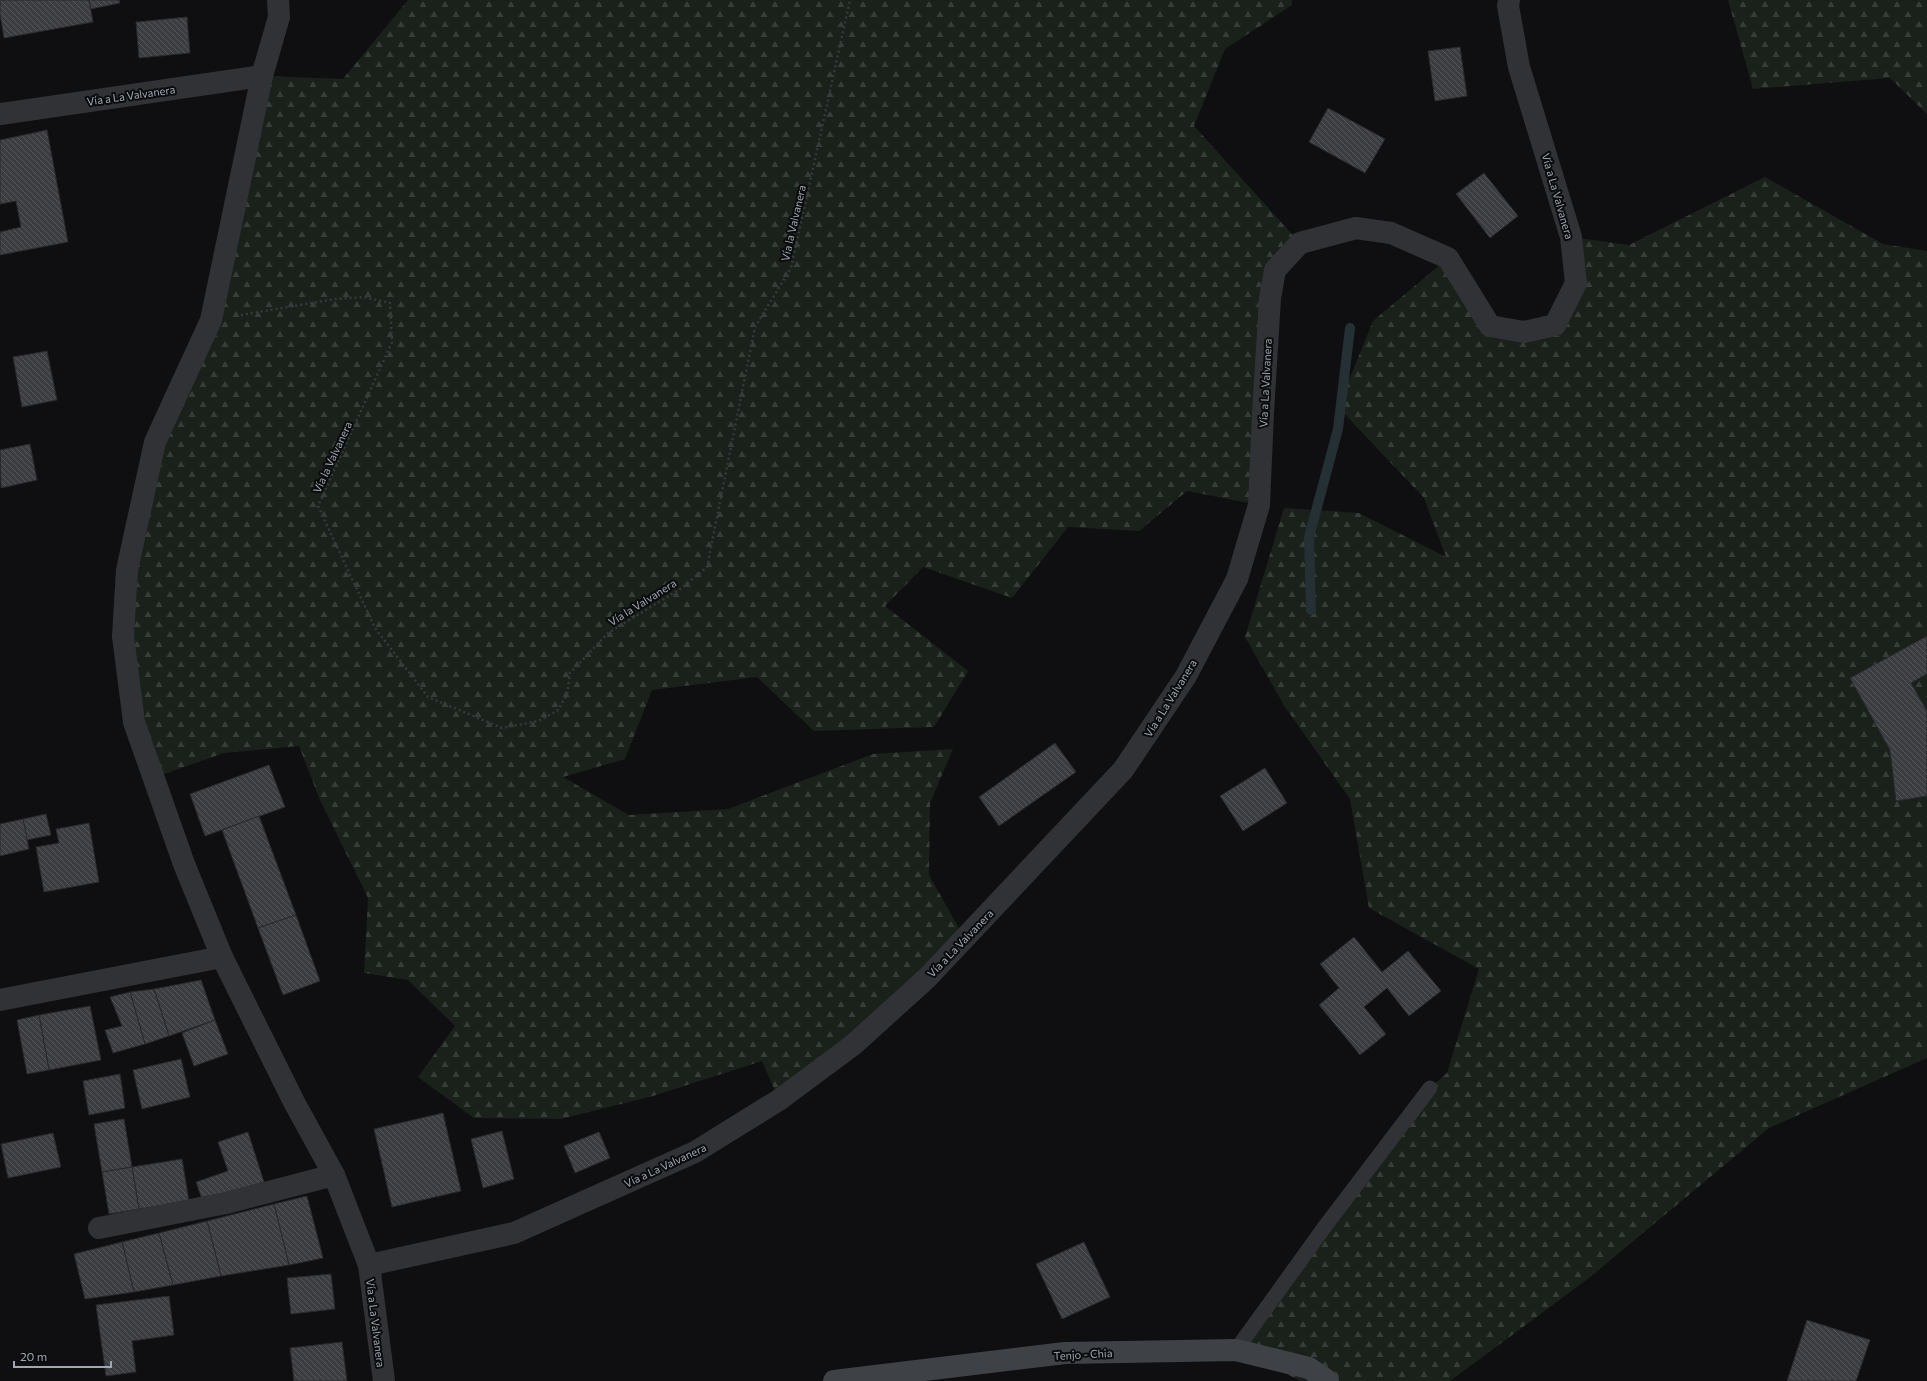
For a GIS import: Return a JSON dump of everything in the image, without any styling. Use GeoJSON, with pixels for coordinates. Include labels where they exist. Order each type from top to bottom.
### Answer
{"type":"FeatureCollection","features":[{"type":"Feature","properties":{"kind":"street"},"geometry":{"type":"LineString","coordinates":[[278,0],[279,17],[262,76],[210,320],[155,442],[127,570],[123,636],[134,722],[184,864],[222,957],[294,1102],[334,1175],[369,1265]]}},
{"type":"Feature","properties":{"kind":"street","name":"Vía a La Valvanera"},"geometry":{"type":"LineString","coordinates":[[384,1381],[369,1265],[514,1232],[695,1152],[780,1100],[852,1045],[927,978],[1123,770],[1186,676],[1237,579],[1259,505],[1262,413],[1270,298],[1275,270],[1300,243],[1356,228],[1391,233],[1448,258],[1490,326],[1524,332],[1555,325],[1576,283],[1571,237],[1519,67],[1508,6],[1509,0]]}},
{"type":"Feature","properties":{"kind":"street","name":"Vía a La Valvanera"},"geometry":{"type":"LineString","coordinates":[[0,114],[262,76]]}},
{"type":"Feature","properties":{"kind":"street"},"geometry":{"type":"LineString","coordinates":[[0,1000],[222,957]]}},
{"type":"Feature","properties":{"kind":"street"},"geometry":{"type":"LineString","coordinates":[[99,1228],[226,1203],[334,1175]]}},
{"type":"Feature","properties":{"kind":"street","name":"Tenjo - Chia"},"geometry":{"type":"LineString","coordinates":[[834,1381],[1066,1353],[1236,1350],[1309,1368],[1328,1381]]}},
{"type":"Feature","properties":{"kind":"lane"},"geometry":{"type":"LineString","coordinates":[[1236,1350],[1326,1225],[1430,1088]]}},
{"type":"Feature","properties":{"kind":"path","name":"Vía la Valvanera"},"geometry":{"type":"LineString","coordinates":[[210,320],[342,299],[364,297],[390,303],[392,342],[318,506],[375,628],[428,697],[502,728],[538,721],[557,711],[567,694],[570,673],[608,633],[682,588],[707,567],[755,327],[791,268],[850,0]]}},
{"type":"Feature","properties":{"kind":"green space"},"geometry":{"type":"Polygon","coordinates":[[[408,0],[1292,0],[1292,5],[1225,49],[1194,126],[1300,243],[1275,270],[1259,505],[1187,491],[1139,531],[1068,527],[1012,598],[923,567],[885,606],[968,671],[934,727],[814,731],[757,677],[652,690],[625,759],[563,777],[629,815],[728,809],[873,754],[953,749],[930,803],[929,875],[965,939],[779,1100],[762,1061],[653,1096],[561,1119],[474,1118],[418,1077],[455,1026],[408,980],[364,973],[368,898],[320,800],[299,746],[224,753],[153,778],[123,636],[155,442],[211,320],[262,76],[343,79],[408,0]]]}},
{"type":"Feature","properties":{"kind":"green space"},"geometry":{"type":"Polygon","coordinates":[[[1728,0],[1927,0],[1927,114],[1890,78],[1753,89],[1728,0]]]}},
{"type":"Feature","properties":{"kind":"green space"},"geometry":{"type":"Polygon","coordinates":[[[1765,177],[1883,244],[1927,251],[1927,1058],[1769,1128],[1589,1278],[1450,1381],[1301,1381],[1236,1350],[1430,1088],[1447,1073],[1479,969],[1369,908],[1350,799],[1285,707],[1245,637],[1284,508],[1359,513],[1446,557],[1424,498],[1338,407],[1373,321],[1448,258],[1490,326],[1555,325],[1576,283],[1571,237],[1629,245],[1765,177]]]}},
{"type":"Feature","properties":{"kind":"building"},"geometry":{"type":"Polygon","coordinates":[[[0,0],[89,0],[93,22],[4,38],[0,14],[0,0]]]}},
{"type":"Feature","properties":{"kind":"building"},"geometry":{"type":"Polygon","coordinates":[[[89,0],[119,0],[120,3],[91,9],[89,0]]]}},
{"type":"Feature","properties":{"kind":"building"},"geometry":{"type":"Polygon","coordinates":[[[187,17],[190,53],[139,58],[136,22],[187,17]]]}},
{"type":"Feature","properties":{"kind":"building"},"geometry":{"type":"Polygon","coordinates":[[[1460,47],[1467,96],[1435,101],[1428,51],[1460,47]]]}},
{"type":"Feature","properties":{"kind":"building"},"geometry":{"type":"Polygon","coordinates":[[[1328,108],[1385,139],[1365,173],[1309,142],[1328,108]]]}},
{"type":"Feature","properties":{"kind":"building"},"geometry":{"type":"Polygon","coordinates":[[[47,130],[68,242],[0,255],[0,232],[21,227],[16,201],[0,204],[0,140],[47,130]]]}},
{"type":"Feature","properties":{"kind":"building"},"geometry":{"type":"Polygon","coordinates":[[[1484,173],[1518,216],[1490,238],[1456,194],[1484,173]]]}},
{"type":"Feature","properties":{"kind":"building"},"geometry":{"type":"Polygon","coordinates":[[[47,351],[57,400],[22,407],[13,357],[47,351]]]}},
{"type":"Feature","properties":{"kind":"building"},"geometry":{"type":"Polygon","coordinates":[[[30,444],[37,480],[1,488],[0,450],[30,444]]]}},
{"type":"Feature","properties":{"kind":"building"},"geometry":{"type":"Polygon","coordinates":[[[1927,636],[1927,674],[1911,683],[1927,711],[1927,796],[1896,801],[1890,750],[1850,678],[1927,636]]]}},
{"type":"Feature","properties":{"kind":"building"},"geometry":{"type":"Polygon","coordinates":[[[1055,743],[1076,772],[999,826],[979,797],[1055,743]]]}},
{"type":"Feature","properties":{"kind":"building"},"geometry":{"type":"Polygon","coordinates":[[[269,765],[285,807],[205,836],[190,794],[269,765]]]}},
{"type":"Feature","properties":{"kind":"building"},"geometry":{"type":"Polygon","coordinates":[[[1265,768],[1287,803],[1243,831],[1220,796],[1265,768]]]}},
{"type":"Feature","properties":{"kind":"building"},"geometry":{"type":"Polygon","coordinates":[[[46,814],[51,835],[27,840],[23,819],[46,814]]]}},
{"type":"Feature","properties":{"kind":"building"},"geometry":{"type":"Polygon","coordinates":[[[259,816],[296,915],[258,928],[222,830],[259,816]]]}},
{"type":"Feature","properties":{"kind":"building"},"geometry":{"type":"Polygon","coordinates":[[[23,819],[29,849],[0,856],[0,824],[23,819]]]}},
{"type":"Feature","properties":{"kind":"building"},"geometry":{"type":"Polygon","coordinates":[[[89,823],[99,882],[44,892],[36,847],[59,843],[56,829],[89,823]]]}},
{"type":"Feature","properties":{"kind":"building"},"geometry":{"type":"Polygon","coordinates":[[[296,915],[320,981],[283,995],[258,928],[296,915]]]}},
{"type":"Feature","properties":{"kind":"building"},"geometry":{"type":"Polygon","coordinates":[[[1354,937],[1382,972],[1408,951],[1441,991],[1409,1016],[1387,988],[1364,1007],[1386,1034],[1360,1055],[1319,1005],[1339,988],[1320,964],[1354,937]]]}},
{"type":"Feature","properties":{"kind":"building"},"geometry":{"type":"Polygon","coordinates":[[[201,980],[215,1020],[169,1036],[154,989],[201,980]]]}},
{"type":"Feature","properties":{"kind":"building"},"geometry":{"type":"Polygon","coordinates":[[[154,989],[169,1036],[145,1044],[130,992],[154,989]]]}},
{"type":"Feature","properties":{"kind":"building"},"geometry":{"type":"Polygon","coordinates":[[[130,992],[145,1044],[113,1053],[105,1030],[122,1026],[110,997],[130,992]]]}},
{"type":"Feature","properties":{"kind":"building"},"geometry":{"type":"Polygon","coordinates":[[[90,1006],[101,1060],[49,1070],[39,1015],[90,1006]]]}},
{"type":"Feature","properties":{"kind":"building"},"geometry":{"type":"Polygon","coordinates":[[[39,1015],[49,1070],[27,1074],[17,1020],[39,1015]]]}},
{"type":"Feature","properties":{"kind":"building"},"geometry":{"type":"Polygon","coordinates":[[[215,1020],[228,1054],[194,1066],[182,1033],[215,1020]]]}},
{"type":"Feature","properties":{"kind":"building"},"geometry":{"type":"Polygon","coordinates":[[[181,1059],[190,1097],[142,1109],[133,1070],[181,1059]]]}},
{"type":"Feature","properties":{"kind":"building"},"geometry":{"type":"Polygon","coordinates":[[[120,1074],[125,1108],[89,1115],[83,1081],[120,1074]]]}},
{"type":"Feature","properties":{"kind":"building"},"geometry":{"type":"Polygon","coordinates":[[[443,1113],[461,1191],[392,1207],[374,1129],[443,1113]]]}},
{"type":"Feature","properties":{"kind":"building"},"geometry":{"type":"Polygon","coordinates":[[[124,1119],[132,1167],[102,1172],[94,1124],[124,1119]]]}},
{"type":"Feature","properties":{"kind":"building"},"geometry":{"type":"Polygon","coordinates":[[[502,1131],[514,1179],[483,1188],[471,1139],[502,1131]]]}},
{"type":"Feature","properties":{"kind":"building"},"geometry":{"type":"Polygon","coordinates":[[[248,1132],[264,1182],[203,1202],[196,1182],[228,1171],[218,1142],[248,1132]]]}},
{"type":"Feature","properties":{"kind":"building"},"geometry":{"type":"Polygon","coordinates":[[[599,1132],[610,1158],[575,1173],[564,1146],[599,1132]]]}},
{"type":"Feature","properties":{"kind":"building"},"geometry":{"type":"Polygon","coordinates":[[[53,1133],[61,1167],[8,1178],[1,1144],[53,1133]]]}},
{"type":"Feature","properties":{"kind":"building"},"geometry":{"type":"Polygon","coordinates":[[[182,1159],[189,1201],[139,1209],[132,1167],[182,1159]]]}},
{"type":"Feature","properties":{"kind":"building"},"geometry":{"type":"Polygon","coordinates":[[[132,1167],[139,1209],[109,1214],[102,1172],[132,1167]]]}},
{"type":"Feature","properties":{"kind":"building"},"geometry":{"type":"Polygon","coordinates":[[[307,1196],[323,1258],[289,1265],[274,1204],[307,1196]]]}},
{"type":"Feature","properties":{"kind":"building"},"geometry":{"type":"Polygon","coordinates":[[[274,1204],[289,1265],[221,1276],[207,1221],[274,1204]]]}},
{"type":"Feature","properties":{"kind":"building"},"geometry":{"type":"Polygon","coordinates":[[[207,1221],[221,1276],[173,1285],[159,1233],[207,1221]]]}},
{"type":"Feature","properties":{"kind":"building"},"geometry":{"type":"Polygon","coordinates":[[[159,1233],[173,1285],[134,1292],[122,1242],[159,1233]]]}},
{"type":"Feature","properties":{"kind":"building"},"geometry":{"type":"Polygon","coordinates":[[[122,1242],[134,1292],[85,1299],[74,1254],[122,1242]]]}},
{"type":"Feature","properties":{"kind":"building"},"geometry":{"type":"Polygon","coordinates":[[[1084,1242],[1110,1297],[1062,1319],[1036,1264],[1084,1242]]]}},
{"type":"Feature","properties":{"kind":"building"},"geometry":{"type":"Polygon","coordinates":[[[331,1274],[335,1309],[291,1314],[287,1278],[331,1274]]]}},
{"type":"Feature","properties":{"kind":"building"},"geometry":{"type":"Polygon","coordinates":[[[169,1296],[174,1335],[132,1341],[136,1372],[106,1376],[96,1305],[169,1296]]]}},
{"type":"Feature","properties":{"kind":"building"},"geometry":{"type":"Polygon","coordinates":[[[1807,1320],[1870,1340],[1856,1381],[1787,1381],[1807,1320]]]}},
{"type":"Feature","properties":{"kind":"building"},"geometry":{"type":"Polygon","coordinates":[[[342,1342],[347,1381],[294,1381],[290,1348],[342,1342]]]}},
{"type":"Feature","properties":{"kind":"waterway"},"geometry":{"type":"LineString","coordinates":[[1311,610],[1309,537],[1338,429],[1350,328]]}}]}
